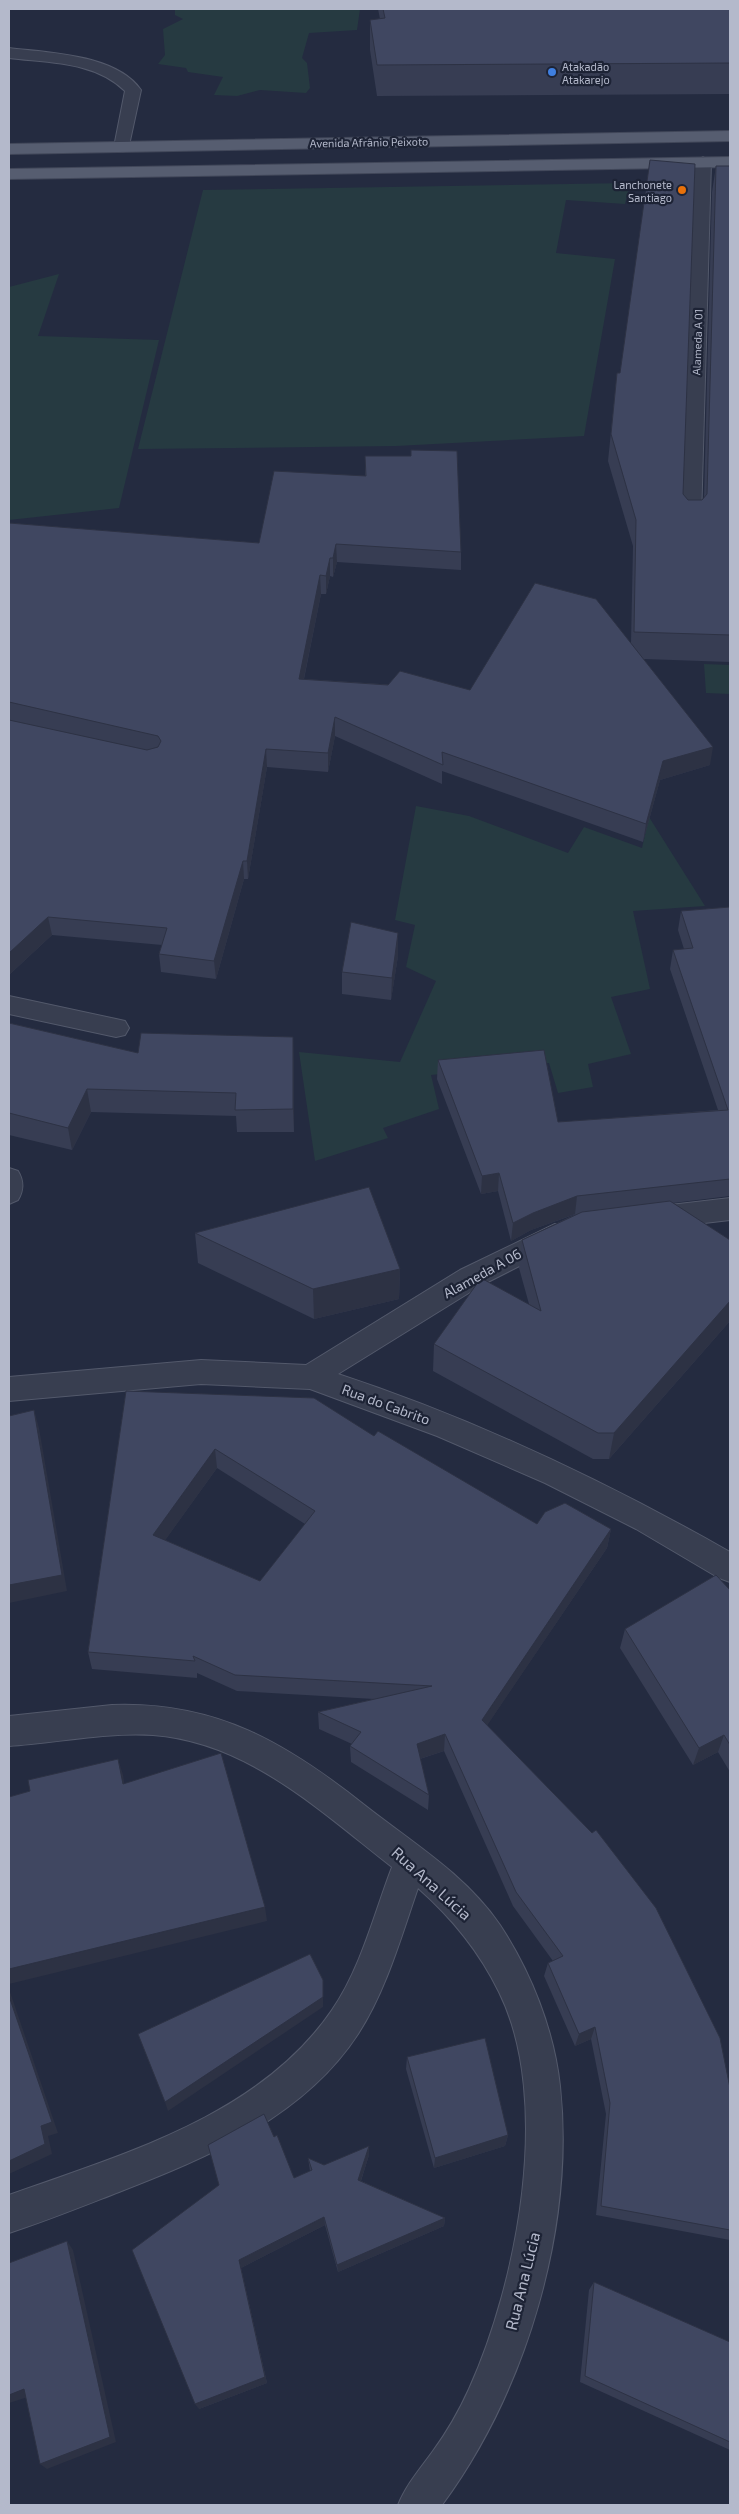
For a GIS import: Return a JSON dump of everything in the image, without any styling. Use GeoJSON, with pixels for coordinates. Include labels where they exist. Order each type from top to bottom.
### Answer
{"type":"FeatureCollection","features":[{"type":"Feature","properties":{"kind":"main road","name":"Avenida Afrânio Peixoto"},"geometry":{"type":"LineString","coordinates":[[9,149],[730,136]]}},
{"type":"Feature","properties":{"kind":"main road","name":"Avenida Afrânio Peixoto"},"geometry":{"type":"LineString","coordinates":[[9,174],[730,162]]}},
{"type":"Feature","properties":{"kind":"street"},"geometry":{"type":"LineString","coordinates":[[9,53],[85,64],[110,71],[126,80],[133,90],[122,147]]}},
{"type":"Feature","properties":{"kind":"street","name":"Alameda A 01"},"geometry":{"type":"LineString","coordinates":[[691,521],[703,162]]}},
{"type":"Feature","properties":{"kind":"street"},"geometry":{"type":"LineString","coordinates":[[9,1005],[116,1028]]}},
{"type":"Feature","properties":{"kind":"street"},"geometry":{"type":"LineString","coordinates":[[9,1178],[9,1193]]}},
{"type":"Feature","properties":{"kind":"street"},"geometry":{"type":"LineString","coordinates":[[624,1221],[730,1209]]}},
{"type":"Feature","properties":{"kind":"street","name":"Alameda A 06"},"geometry":{"type":"LineString","coordinates":[[310,1377],[470,1278],[542,1240],[575,1227]]}},
{"type":"Feature","properties":{"kind":"street","name":"Rua do Cabrito"},"geometry":{"type":"LineString","coordinates":[[9,1389],[201,1372],[310,1377],[439,1423],[556,1474],[647,1520],[730,1568]]}},
{"type":"Feature","properties":{"kind":"street","name":"Rua Ana Lúcia"},"geometry":{"type":"LineString","coordinates":[[9,1731],[134,1720],[167,1721],[202,1728],[244,1746],[293,1771],[411,1860],[460,1904],[488,1938],[512,1980],[540,2066],[546,2114],[545,2157],[532,2251],[517,2311],[474,2423],[418,2505]]}},
{"type":"Feature","properties":{"kind":"street"},"geometry":{"type":"LineString","coordinates":[[9,2214],[124,2171],[217,2130],[270,2098],[320,2057],[345,2022],[365,1982],[411,1860]]}},
{"type":"Feature","properties":{"kind":"shaded area"},"geometry":{"type":"Polygon","coordinates":[[[175,9],[360,9],[357,30],[309,33],[302,58],[307,63],[310,88],[306,93],[260,90],[237,96],[214,95],[223,77],[188,72],[186,68],[158,64],[165,55],[163,29],[183,19],[175,15],[175,9]]]}},
{"type":"Feature","properties":{"kind":"shaded area"},"geometry":{"type":"Polygon","coordinates":[[[630,183],[625,204],[566,200],[556,253],[615,259],[584,436],[396,446],[138,449],[203,190],[630,183]]]}},
{"type":"Feature","properties":{"kind":"shaded area"},"geometry":{"type":"Polygon","coordinates":[[[59,274],[38,336],[159,340],[119,508],[9,520],[9,287],[59,274]]]}},
{"type":"Feature","properties":{"kind":"shaded area"},"geometry":{"type":"Polygon","coordinates":[[[704,664],[730,665],[730,694],[706,693],[704,664]]]}},
{"type":"Feature","properties":{"kind":"shaded area"},"geometry":{"type":"Polygon","coordinates":[[[416,806],[469,816],[568,853],[584,827],[642,848],[649,817],[705,906],[633,911],[650,989],[611,997],[631,1054],[588,1064],[593,1087],[558,1093],[549,1063],[431,1075],[439,1109],[383,1128],[388,1138],[315,1161],[299,1052],[400,1062],[436,981],[406,967],[415,925],[395,920],[416,806]]]}},
{"type":"Feature","properties":{"kind":"building","name":"Atakadão Atakarejo"},"geometry":{"type":"Polygon","coordinates":[[[383,9],[730,9],[730,63],[377,65],[370,20],[385,18],[383,9]]]}},
{"type":"Feature","properties":{"kind":"building"},"geometry":{"type":"Polygon","coordinates":[[[650,160],[695,164],[683,494],[688,500],[702,500],[707,494],[716,166],[730,166],[730,635],[634,632],[636,520],[611,434],[617,373],[620,373],[650,160]]]}},
{"type":"Feature","properties":{"kind":"building"},"geometry":{"type":"Polygon","coordinates":[[[411,450],[457,451],[461,552],[336,544],[333,558],[330,558],[326,576],[320,575],[299,679],[388,685],[400,671],[470,690],[535,583],[596,599],[713,747],[663,761],[646,824],[442,752],[443,765],[335,717],[328,753],[266,749],[247,861],[243,861],[214,961],[159,954],[167,928],[48,917],[9,953],[9,720],[147,750],[158,747],[161,741],[158,736],[9,702],[9,523],[259,543],[274,471],[366,476],[365,456],[411,456],[411,450]]]}},
{"type":"Feature","properties":{"kind":"building"},"geometry":{"type":"Polygon","coordinates":[[[730,907],[730,1179],[577,1196],[513,1223],[499,1173],[482,1176],[438,1060],[544,1050],[558,1122],[728,1110],[673,950],[693,948],[681,911],[730,907]]]}},
{"type":"Feature","properties":{"kind":"building"},"geometry":{"type":"Polygon","coordinates":[[[351,922],[398,933],[392,978],[342,972],[351,922]]]}},
{"type":"Feature","properties":{"kind":"building"},"geometry":{"type":"Polygon","coordinates":[[[9,1023],[138,1053],[141,1033],[293,1037],[293,1109],[235,1110],[236,1093],[87,1089],[68,1128],[9,1113],[9,1023]]]}},
{"type":"Feature","properties":{"kind":"building"},"geometry":{"type":"Polygon","coordinates":[[[369,1187],[400,1269],[313,1289],[195,1233],[369,1187]]]}},
{"type":"Feature","properties":{"kind":"building"},"geometry":{"type":"Polygon","coordinates":[[[670,1201],[730,1240],[730,1301],[614,1433],[598,1433],[434,1344],[481,1278],[541,1311],[522,1240],[582,1212],[670,1201]]]}},
{"type":"Feature","properties":{"kind":"building"},"geometry":{"type":"Polygon","coordinates":[[[126,1391],[314,1398],[374,1436],[378,1431],[537,1524],[545,1512],[565,1503],[611,1529],[482,1720],[592,1833],[596,1830],[656,1908],[720,2038],[730,2088],[730,2230],[601,2206],[610,2103],[595,2027],[579,2034],[548,1963],[563,1956],[516,1892],[445,1734],[417,1744],[429,1795],[350,1746],[361,1732],[318,1712],[432,1686],[235,1675],[193,1656],[195,1661],[88,1652],[126,1391]],[[215,1449],[153,1535],[260,1581],[315,1511],[215,1449]]]}},
{"type":"Feature","properties":{"kind":"building"},"geometry":{"type":"Polygon","coordinates":[[[34,1410],[62,1575],[9,1585],[9,1416],[34,1410]]]}},
{"type":"Feature","properties":{"kind":"building"},"geometry":{"type":"Polygon","coordinates":[[[716,1575],[730,1590],[730,1745],[724,1735],[699,1748],[625,1629],[716,1575]]]}},
{"type":"Feature","properties":{"kind":"building"},"geometry":{"type":"Polygon","coordinates":[[[221,1753],[265,1907],[9,1969],[9,1797],[30,1791],[28,1780],[118,1759],[123,1784],[221,1753]]]}},
{"type":"Feature","properties":{"kind":"building"},"geometry":{"type":"Polygon","coordinates":[[[310,1954],[323,1980],[323,1997],[165,2102],[138,2034],[310,1954]]]}},
{"type":"Feature","properties":{"kind":"building"},"geometry":{"type":"Polygon","coordinates":[[[9,1996],[52,2122],[41,2126],[45,2144],[9,2161],[9,1996]]]}},
{"type":"Feature","properties":{"kind":"building"},"geometry":{"type":"Polygon","coordinates":[[[485,2038],[508,2135],[435,2158],[407,2057],[485,2038]]]}},
{"type":"Feature","properties":{"kind":"building"},"geometry":{"type":"Polygon","coordinates":[[[264,2114],[274,2137],[277,2135],[294,2178],[312,2170],[308,2158],[324,2165],[369,2146],[358,2180],[445,2218],[337,2265],[324,2217],[239,2260],[265,2377],[195,2404],[132,2250],[219,2185],[208,2145],[264,2114]]]}},
{"type":"Feature","properties":{"kind":"building"},"geometry":{"type":"Polygon","coordinates":[[[67,2241],[110,2437],[40,2464],[24,2389],[9,2395],[9,2263],[67,2241]]]}},
{"type":"Feature","properties":{"kind":"building"},"geometry":{"type":"Polygon","coordinates":[[[594,2282],[730,2342],[730,2442],[585,2376],[594,2282]]]}},
{"type":"Feature","properties":{"kind":"place","name":"Atakadão Atakarejo"},"geometry":{"type":"Point","coordinates":[552,72]}},
{"type":"Feature","properties":{"kind":"place","name":"Lanchonete Santiago"},"geometry":{"type":"Point","coordinates":[682,190]}}]}
